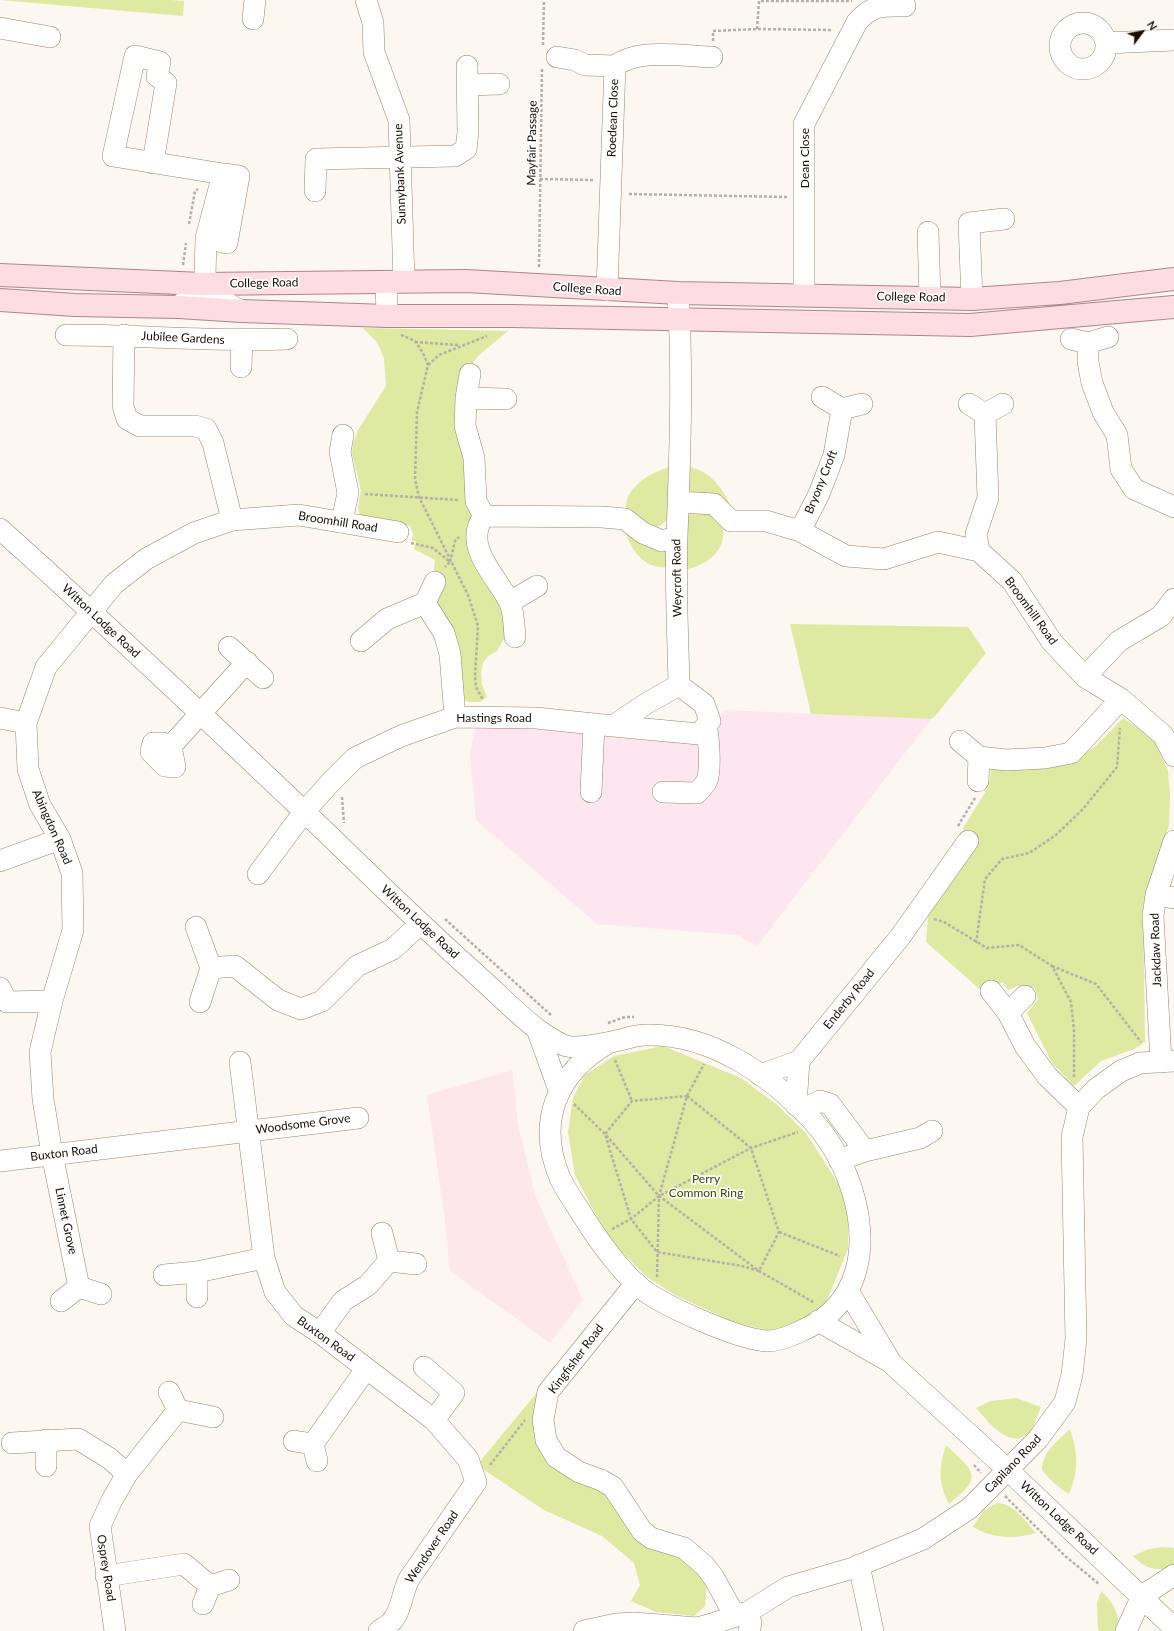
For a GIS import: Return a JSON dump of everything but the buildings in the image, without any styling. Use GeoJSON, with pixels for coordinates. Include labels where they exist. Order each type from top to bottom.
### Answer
{"type":"FeatureCollection","features":[{"type":"Feature","properties":{"kind":"main road","name":"College Road"},"geometry":{"type":"LineString","coordinates":[[0,275],[202,284],[466,281],[678,293],[972,299],[1060,293],[1174,280]]}},
{"type":"Feature","properties":{"kind":"main road"},"geometry":{"type":"LineString","coordinates":[[0,300],[76,305],[178,307],[241,311],[387,316],[511,316],[970,326],[1174,307]]}},
{"type":"Feature","properties":{"kind":"street","name":"Sunnybank Avenue"},"geometry":{"type":"LineString","coordinates":[[366,0],[373,23],[374,52],[399,120],[401,158],[395,281],[387,316]]}},
{"type":"Feature","properties":{"kind":"street"},"geometry":{"type":"LineString","coordinates":[[866,12],[880,6],[905,6]]}},
{"type":"Feature","properties":{"kind":"street","name":"Dean Close"},"geometry":{"type":"LineString","coordinates":[[804,295],[804,124],[853,30],[866,12]]}},
{"type":"Feature","properties":{"kind":"street"},"geometry":{"type":"LineString","coordinates":[[0,28],[50,37]]}},
{"type":"Feature","properties":{"kind":"street"},"geometry":{"type":"LineString","coordinates":[[1106,43],[1174,40]]}},
{"type":"Feature","properties":{"kind":"street"},"geometry":{"type":"LineString","coordinates":[[547,55],[575,60],[585,65],[615,66]]}},
{"type":"Feature","properties":{"kind":"street"},"geometry":{"type":"LineString","coordinates":[[153,163],[166,83],[157,76],[160,62],[135,56],[113,156],[153,163],[223,174],[206,238],[205,277],[202,284],[178,307]]}},
{"type":"Feature","properties":{"kind":"street","name":"Roedean Close"},"geometry":{"type":"LineString","coordinates":[[607,290],[615,66],[622,60],[637,56],[712,57]]}},
{"type":"Feature","properties":{"kind":"street"},"geometry":{"type":"LineString","coordinates":[[315,191],[316,158],[401,158],[455,156],[466,149],[468,132],[467,76],[499,84]]}},
{"type":"Feature","properties":{"kind":"street"},"geometry":{"type":"LineString","coordinates":[[972,299],[969,223],[1004,219]]}},
{"type":"Feature","properties":{"kind":"street"},"geometry":{"type":"LineString","coordinates":[[928,232],[930,298]]}},
{"type":"Feature","properties":{"kind":"street"},"geometry":{"type":"LineString","coordinates":[[202,284],[211,294],[241,311]]}},
{"type":"Feature","properties":{"kind":"street","name":"Weycroft Road"},"geometry":{"type":"LineString","coordinates":[[678,293],[681,353],[679,502],[677,537],[679,685]]}},
{"type":"Feature","properties":{"kind":"street","name":"Jubilee Gardens"},"geometry":{"type":"LineString","coordinates":[[66,335],[124,335],[242,341],[287,339]]}},
{"type":"Feature","properties":{"kind":"street","name":"Jubilee Gardens"},"geometry":{"type":"LineString","coordinates":[[124,335],[123,406],[127,419],[140,426],[195,426],[206,429],[213,443],[232,520]]}},
{"type":"Feature","properties":{"kind":"street"},"geometry":{"type":"LineString","coordinates":[[1108,337],[1079,341],[1088,362],[1092,383],[1103,412],[1117,436],[1122,469],[1134,489],[1174,507]]}},
{"type":"Feature","properties":{"kind":"street","name":"Jubilee Gardens"},"geometry":{"type":"LineString","coordinates":[[241,367],[242,341]]}},
{"type":"Feature","properties":{"kind":"street"},"geometry":{"type":"LineString","coordinates":[[470,374],[466,398],[465,426],[474,458],[480,508],[477,541],[481,557],[492,578],[510,602],[515,637]]}},
{"type":"Feature","properties":{"kind":"street","name":"Bryony Croft"},"geometry":{"type":"LineString","coordinates":[[800,531],[819,494],[852,407],[822,397]]}},
{"type":"Feature","properties":{"kind":"street"},"geometry":{"type":"LineString","coordinates":[[466,398],[506,399]]}},
{"type":"Feature","properties":{"kind":"street"},"geometry":{"type":"LineString","coordinates":[[979,551],[976,534],[988,498],[977,409],[1003,404]]}},
{"type":"Feature","properties":{"kind":"street"},"geometry":{"type":"LineString","coordinates":[[342,435],[340,452],[348,493],[342,521]]}},
{"type":"Feature","properties":{"kind":"street","name":"Broomhill Road"},"geometry":{"type":"LineString","coordinates":[[679,502],[714,504],[731,521],[766,521],[800,531],[846,556],[884,559],[938,542],[979,551],[1012,581],[1052,642],[1085,677]]}},
{"type":"Feature","properties":{"kind":"street"},"geometry":{"type":"LineString","coordinates":[[480,508],[625,519],[643,533],[662,541],[677,537]]}},
{"type":"Feature","properties":{"kind":"street","name":"Broomhill Road"},"geometry":{"type":"LineString","coordinates":[[91,610],[114,584],[146,559],[194,533],[232,520],[299,515],[342,521],[398,532]]}},
{"type":"Feature","properties":{"kind":"street","name":"Witton Lodge Road"},"geometry":{"type":"LineString","coordinates":[[0,529],[91,610],[202,714],[420,924],[537,1029],[569,1047],[605,1034],[642,1034],[682,1037],[713,1047],[750,1066],[817,1125],[839,1160],[850,1187],[861,1226],[859,1263],[848,1291],[825,1317],[784,1338],[767,1341],[727,1331],[657,1299],[636,1283],[596,1237],[561,1181],[554,1160],[551,1114],[559,1090],[577,1065],[591,1052],[605,1034]]}},
{"type":"Feature","properties":{"kind":"street"},"geometry":{"type":"LineString","coordinates":[[361,641],[387,619],[425,603],[435,582]]}},
{"type":"Feature","properties":{"kind":"street"},"geometry":{"type":"LineString","coordinates":[[510,602],[537,586]]}},
{"type":"Feature","properties":{"kind":"street"},"geometry":{"type":"LineString","coordinates":[[1174,599],[1161,616],[1119,641],[1085,677],[1121,699],[1163,735],[1174,753]]}},
{"type":"Feature","properties":{"kind":"street"},"geometry":{"type":"LineString","coordinates":[[425,603],[444,633],[450,654],[455,717]]}},
{"type":"Feature","properties":{"kind":"street","name":"Abingdon Road"},"geometry":{"type":"LineString","coordinates":[[52,1154],[43,1099],[40,1052],[52,1001],[73,930],[72,873],[60,839],[40,805],[28,769],[26,723],[46,666],[91,610]]}},
{"type":"Feature","properties":{"kind":"street"},"geometry":{"type":"LineString","coordinates":[[229,647],[263,678]]}},
{"type":"Feature","properties":{"kind":"street"},"geometry":{"type":"LineString","coordinates":[[171,746],[202,714],[246,662]]}},
{"type":"Feature","properties":{"kind":"street"},"geometry":{"type":"LineString","coordinates":[[679,685],[704,704],[710,721],[699,734],[603,725],[679,685]]}},
{"type":"Feature","properties":{"kind":"street"},"geometry":{"type":"LineString","coordinates":[[960,740],[979,757],[1006,760],[1045,758],[1071,753],[1121,699]]}},
{"type":"Feature","properties":{"kind":"street","name":"Hastings Road"},"geometry":{"type":"LineString","coordinates":[[304,812],[330,783],[356,758],[402,736],[455,717],[490,716],[536,718],[603,725]]}},
{"type":"Feature","properties":{"kind":"street"},"geometry":{"type":"LineString","coordinates":[[0,718],[26,723]]}},
{"type":"Feature","properties":{"kind":"street"},"geometry":{"type":"LineString","coordinates":[[591,792],[603,725]]}},
{"type":"Feature","properties":{"kind":"street"},"geometry":{"type":"LineString","coordinates":[[663,792],[697,793],[703,787],[708,779],[709,737],[706,726]]}},
{"type":"Feature","properties":{"kind":"street"},"geometry":{"type":"LineString","coordinates":[[978,781],[979,757]]}},
{"type":"Feature","properties":{"kind":"street"},"geometry":{"type":"LineString","coordinates":[[258,874],[304,812]]}},
{"type":"Feature","properties":{"kind":"street"},"geometry":{"type":"LineString","coordinates":[[0,861],[60,839]]}},
{"type":"Feature","properties":{"kind":"street","name":"Enderby Road"},"geometry":{"type":"LineString","coordinates":[[799,1061],[906,943],[918,910],[968,841]]}},
{"type":"Feature","properties":{"kind":"street","name":"Jackdaw Road"},"geometry":{"type":"LineString","coordinates":[[1163,1062],[1153,916],[1165,897],[1174,841]]}},
{"type":"Feature","properties":{"kind":"street"},"geometry":{"type":"LineString","coordinates":[[211,968],[235,966],[278,1000],[301,1009],[322,1001],[357,966],[393,949],[420,924]]}},
{"type":"Feature","properties":{"kind":"street"},"geometry":{"type":"LineString","coordinates":[[196,927],[211,968],[200,1002]]}},
{"type":"Feature","properties":{"kind":"street"},"geometry":{"type":"LineString","coordinates":[[991,991],[1008,1013],[1025,1046],[1047,1076],[1079,1106],[1096,1089],[1121,1071],[1140,1063],[1163,1062]]}},
{"type":"Feature","properties":{"kind":"street"},"geometry":{"type":"LineString","coordinates":[[1008,1013],[1025,996]]}},
{"type":"Feature","properties":{"kind":"street"},"geometry":{"type":"LineString","coordinates":[[2,1000],[52,1001]]}},
{"type":"Feature","properties":{"kind":"street","name":"Witton Lodge Road"},"geometry":{"type":"LineString","coordinates":[[537,1029],[559,1090]]}},
{"type":"Feature","properties":{"kind":"street"},"geometry":{"type":"LineString","coordinates":[[760,1075],[799,1061],[799,1108],[820,1101],[830,1104],[865,1150]]}},
{"type":"Feature","properties":{"kind":"street","name":"Buxton Road"},"geometry":{"type":"LineString","coordinates":[[240,1062],[264,1258],[275,1292],[294,1316],[320,1333],[434,1420],[468,1460],[476,1482]]}},
{"type":"Feature","properties":{"kind":"street","name":"Capilano Road"},"geometry":{"type":"LineString","coordinates":[[584,1631],[616,1624],[634,1623],[697,1628],[744,1620],[788,1587],[859,1565],[923,1539],[970,1508],[1038,1439],[1065,1402],[1072,1375],[1076,1339],[1072,1137],[1079,1106]]}},
{"type":"Feature","properties":{"kind":"street","name":"Woodsome Grove"},"geometry":{"type":"LineString","coordinates":[[248,1131],[358,1118]]}},
{"type":"Feature","properties":{"kind":"street","name":"Buxton Road"},"geometry":{"type":"LineString","coordinates":[[0,1161],[248,1131]]}},
{"type":"Feature","properties":{"kind":"street"},"geometry":{"type":"LineString","coordinates":[[839,1160],[865,1150],[920,1138],[932,1131]]}},
{"type":"Feature","properties":{"kind":"street","name":"Linnet Grove"},"geometry":{"type":"LineString","coordinates":[[52,1154],[80,1287]]}},
{"type":"Feature","properties":{"kind":"street"},"geometry":{"type":"LineString","coordinates":[[382,1234],[389,1261]]}},
{"type":"Feature","properties":{"kind":"street"},"geometry":{"type":"LineString","coordinates":[[164,1275],[197,1272],[264,1258]]}},
{"type":"Feature","properties":{"kind":"street"},"geometry":{"type":"LineString","coordinates":[[389,1261],[416,1264]]}},
{"type":"Feature","properties":{"kind":"street"},"geometry":{"type":"LineString","coordinates":[[320,1333],[343,1301],[368,1285],[389,1261]]}},
{"type":"Feature","properties":{"kind":"street"},"geometry":{"type":"LineString","coordinates":[[197,1272],[198,1297]]}},
{"type":"Feature","properties":{"kind":"street","name":"Kingfisher Road"},"geometry":{"type":"LineString","coordinates":[[636,1283],[548,1392],[543,1420],[546,1440],[556,1457],[579,1472],[601,1480],[614,1487],[642,1531],[651,1538],[684,1548],[705,1566],[744,1620]]}},
{"type":"Feature","properties":{"kind":"street"},"geometry":{"type":"LineString","coordinates":[[61,1302],[80,1287],[100,1294]]}},
{"type":"Feature","properties":{"kind":"street","name":"Witton Lodge Road"},"geometry":{"type":"LineString","coordinates":[[848,1291],[890,1362]]}},
{"type":"Feature","properties":{"kind":"street","name":"Witton Lodge Road"},"geometry":{"type":"LineString","coordinates":[[825,1317],[890,1362],[1142,1596],[1172,1628]]}},
{"type":"Feature","properties":{"kind":"street"},"geometry":{"type":"LineString","coordinates":[[424,1367],[454,1393],[434,1420]]}},
{"type":"Feature","properties":{"kind":"street"},"geometry":{"type":"LineString","coordinates":[[308,1449],[366,1369]]}},
{"type":"Feature","properties":{"kind":"street","name":"Osprey Road"},"geometry":{"type":"LineString","coordinates":[[116,1631],[106,1576],[100,1526],[112,1500],[127,1474],[174,1401],[213,1417]]}},
{"type":"Feature","properties":{"kind":"street"},"geometry":{"type":"LineString","coordinates":[[12,1443],[78,1439],[109,1458],[127,1474]]}},
{"type":"Feature","properties":{"kind":"street"},"geometry":{"type":"LineString","coordinates":[[46,1440],[46,1466]]}},
{"type":"Feature","properties":{"kind":"street","name":"Wendover Road"},"geometry":{"type":"LineString","coordinates":[[391,1628],[401,1604],[404,1588],[409,1579],[476,1482]]}},
{"type":"Feature","properties":{"kind":"street"},"geometry":{"type":"LineString","coordinates":[[106,1576],[184,1564],[206,1595],[230,1580]]}},
{"type":"Feature","properties":{"kind":"street"},"geometry":{"type":"LineString","coordinates":[[859,1565],[873,1631]]}},
{"type":"Feature","properties":{"kind":"street"},"geometry":{"type":"LineString","coordinates":[[1126,1631],[1142,1596],[1174,1575]]}},
{"type":"Feature","properties":{"kind":"path","name":"Mayfair Passage"},"geometry":{"type":"LineString","coordinates":[[538,286],[540,179],[547,55],[544,0]]}},
{"type":"Feature","properties":{"kind":"path"},"geometry":{"type":"LineString","coordinates":[[757,29],[759,1],[855,1],[866,12]]}},
{"type":"Feature","properties":{"kind":"path"},"geometry":{"type":"LineString","coordinates":[[712,57],[714,31],[757,29],[809,30]]}},
{"type":"Feature","properties":{"kind":"path"},"geometry":{"type":"LineString","coordinates":[[540,179],[610,187],[805,197]]}},
{"type":"Feature","properties":{"kind":"path"},"geometry":{"type":"LineString","coordinates":[[387,316],[387,329],[414,342],[460,346]]}},
{"type":"Feature","properties":{"kind":"path"},"geometry":{"type":"LineString","coordinates":[[490,334],[439,355],[428,365],[417,412],[415,479],[419,497],[450,562],[468,595],[478,626],[476,687],[490,716]]}},
{"type":"Feature","properties":{"kind":"path"},"geometry":{"type":"LineString","coordinates":[[414,342],[423,353],[428,365]]}},
{"type":"Feature","properties":{"kind":"path"},"geometry":{"type":"LineString","coordinates":[[348,493],[419,497],[480,508]]}},
{"type":"Feature","properties":{"kind":"path"},"geometry":{"type":"LineString","coordinates":[[398,532],[404,542],[433,548],[450,562]]}},
{"type":"Feature","properties":{"kind":"path"},"geometry":{"type":"LineString","coordinates":[[435,582],[450,562]]}},
{"type":"Feature","properties":{"kind":"path"},"geometry":{"type":"LineString","coordinates":[[976,943],[985,879],[1002,859],[1029,853],[1056,836],[1083,809],[1117,766],[1120,727]]}},
{"type":"Feature","properties":{"kind":"path"},"geometry":{"type":"LineString","coordinates":[[344,791],[342,797],[344,825]]}},
{"type":"Feature","properties":{"kind":"path"},"geometry":{"type":"LineString","coordinates":[[444,918],[556,1019]]}},
{"type":"Feature","properties":{"kind":"path"},"geometry":{"type":"LineString","coordinates":[[1052,966],[1096,984],[1137,1036],[1163,1062]]}},
{"type":"Feature","properties":{"kind":"path"},"geometry":{"type":"LineString","coordinates":[[632,1101],[605,1034],[625,1017],[638,1017]]}},
{"type":"Feature","properties":{"kind":"path"},"geometry":{"type":"LineString","coordinates":[[657,1299],[659,1196],[687,1096],[713,1047]]}},
{"type":"Feature","properties":{"kind":"path"},"geometry":{"type":"LineString","coordinates":[[559,1090],[605,1134],[659,1196],[759,1271],[825,1317]]}},
{"type":"Feature","properties":{"kind":"path"},"geometry":{"type":"LineString","coordinates":[[605,1134],[632,1101],[687,1096],[751,1148],[779,1232],[759,1271]]}},
{"type":"Feature","properties":{"kind":"path"},"geometry":{"type":"LineString","coordinates":[[596,1237],[631,1219],[659,1196],[751,1148],[817,1125]]}},
{"type":"Feature","properties":{"kind":"path"},"geometry":{"type":"LineString","coordinates":[[605,1134],[631,1219],[657,1252],[759,1271]]}},
{"type":"Feature","properties":{"kind":"path"},"geometry":{"type":"LineString","coordinates":[[779,1232],[859,1263]]}},
{"type":"Feature","properties":{"kind":"path"},"geometry":{"type":"LineString","coordinates":[[476,1482],[529,1416]]}},
{"type":"Feature","properties":{"kind":"path"},"geometry":{"type":"LineString","coordinates":[[971,1462],[1064,1555],[1104,1588]]}},
{"type":"Feature","properties":{"kind":"shaded area"},"geometry":{"type":"Polygon","coordinates":[[[725,710],[931,719],[757,946],[738,935],[597,924],[476,820],[470,755],[476,724],[703,737],[725,710]]]}},
{"type":"Feature","properties":{"kind":"shaded area"},"geometry":{"type":"Polygon","coordinates":[[[512,1070],[518,1125],[535,1195],[583,1300],[550,1343],[450,1271],[445,1221],[427,1095],[512,1070]]]}},
{"type":"Feature","properties":{"kind":"green space"},"geometry":{"type":"Polygon","coordinates":[[[0,0],[170,0],[184,1],[183,16],[0,0]]]}},
{"type":"Feature","properties":{"kind":"green space"},"geometry":{"type":"Polygon","coordinates":[[[363,328],[508,331],[478,356],[463,378],[472,507],[470,533],[506,619],[505,637],[497,651],[488,656],[483,663],[481,671],[482,685],[487,697],[480,702],[468,702],[464,699],[464,689],[460,686],[437,598],[433,577],[435,560],[414,549],[416,541],[412,541],[413,534],[410,526],[360,515],[358,508],[361,490],[352,454],[353,444],[358,430],[386,386],[384,358],[377,342],[363,328]]]}},
{"type":"Feature","properties":{"kind":"green space"},"geometry":{"type":"Polygon","coordinates":[[[684,466],[700,471],[713,479],[723,491],[731,506],[693,493],[686,487],[684,466]]]}},
{"type":"Feature","properties":{"kind":"green space"},"geometry":{"type":"Polygon","coordinates":[[[669,467],[669,517],[660,526],[649,529],[626,512],[626,503],[633,489],[639,483],[654,473],[669,467]]]}},
{"type":"Feature","properties":{"kind":"green space"},"geometry":{"type":"Polygon","coordinates":[[[698,510],[707,511],[723,526],[722,543],[713,557],[706,562],[699,566],[682,570],[685,521],[690,514],[698,510]]]}},
{"type":"Feature","properties":{"kind":"green space"},"geometry":{"type":"Polygon","coordinates":[[[624,527],[663,548],[668,555],[669,567],[652,565],[639,556],[630,543],[624,527]]]}},
{"type":"Feature","properties":{"kind":"green space"},"geometry":{"type":"Polygon","coordinates":[[[790,624],[968,627],[986,653],[936,715],[931,719],[811,714],[790,624]]]}},
{"type":"Feature","properties":{"kind":"green space"},"geometry":{"type":"Polygon","coordinates":[[[1123,718],[1153,738],[1168,771],[1170,797],[1169,825],[1143,906],[1145,1042],[1134,1049],[1101,1061],[1074,1086],[1052,1063],[1027,1013],[1038,999],[1035,989],[1022,985],[1008,990],[1003,982],[983,992],[926,942],[928,916],[974,851],[963,828],[988,788],[992,766],[1070,764],[1097,745],[1123,718]]]}},
{"type":"Feature","properties":{"kind":"green space","name":"Perry Common Ring"},"geometry":{"type":"Polygon","coordinates":[[[663,1046],[741,1078],[776,1104],[806,1133],[841,1188],[848,1215],[848,1249],[825,1305],[810,1319],[771,1331],[733,1322],[675,1295],[647,1277],[621,1251],[604,1230],[575,1175],[568,1132],[573,1098],[585,1075],[614,1056],[663,1046]]]}},
{"type":"Feature","properties":{"kind":"green space"},"geometry":{"type":"Polygon","coordinates":[[[540,1389],[537,1437],[626,1506],[668,1542],[707,1582],[705,1606],[694,1616],[656,1612],[631,1601],[640,1585],[634,1563],[602,1536],[544,1510],[477,1465],[540,1389]]]}},
{"type":"Feature","properties":{"kind":"green space"},"geometry":{"type":"Polygon","coordinates":[[[1016,1398],[1041,1407],[1031,1430],[1024,1436],[1016,1439],[1001,1433],[976,1408],[991,1401],[1016,1398]]]}},
{"type":"Feature","properties":{"kind":"green space"},"geometry":{"type":"Polygon","coordinates":[[[1070,1429],[1075,1446],[1076,1469],[1069,1494],[1054,1483],[1042,1470],[1048,1452],[1070,1429]]]}},
{"type":"Feature","properties":{"kind":"green space"},"geometry":{"type":"Polygon","coordinates":[[[946,1445],[969,1468],[972,1474],[968,1487],[949,1504],[945,1497],[941,1482],[942,1460],[946,1445]]]}},
{"type":"Feature","properties":{"kind":"green space"},"geometry":{"type":"Polygon","coordinates":[[[997,1503],[1009,1506],[1024,1518],[1036,1533],[1004,1537],[988,1534],[973,1527],[983,1511],[997,1503]]]}},
{"type":"Feature","properties":{"kind":"green space"},"geometry":{"type":"Polygon","coordinates":[[[1162,1547],[1174,1548],[1174,1565],[1168,1568],[1152,1568],[1142,1564],[1133,1556],[1149,1549],[1162,1547]]]}},
{"type":"Feature","properties":{"kind":"green space"},"geometry":{"type":"Polygon","coordinates":[[[1101,1591],[1109,1599],[1117,1614],[1118,1625],[1116,1631],[1099,1631],[1098,1629],[1097,1603],[1101,1591]]]}}]}
